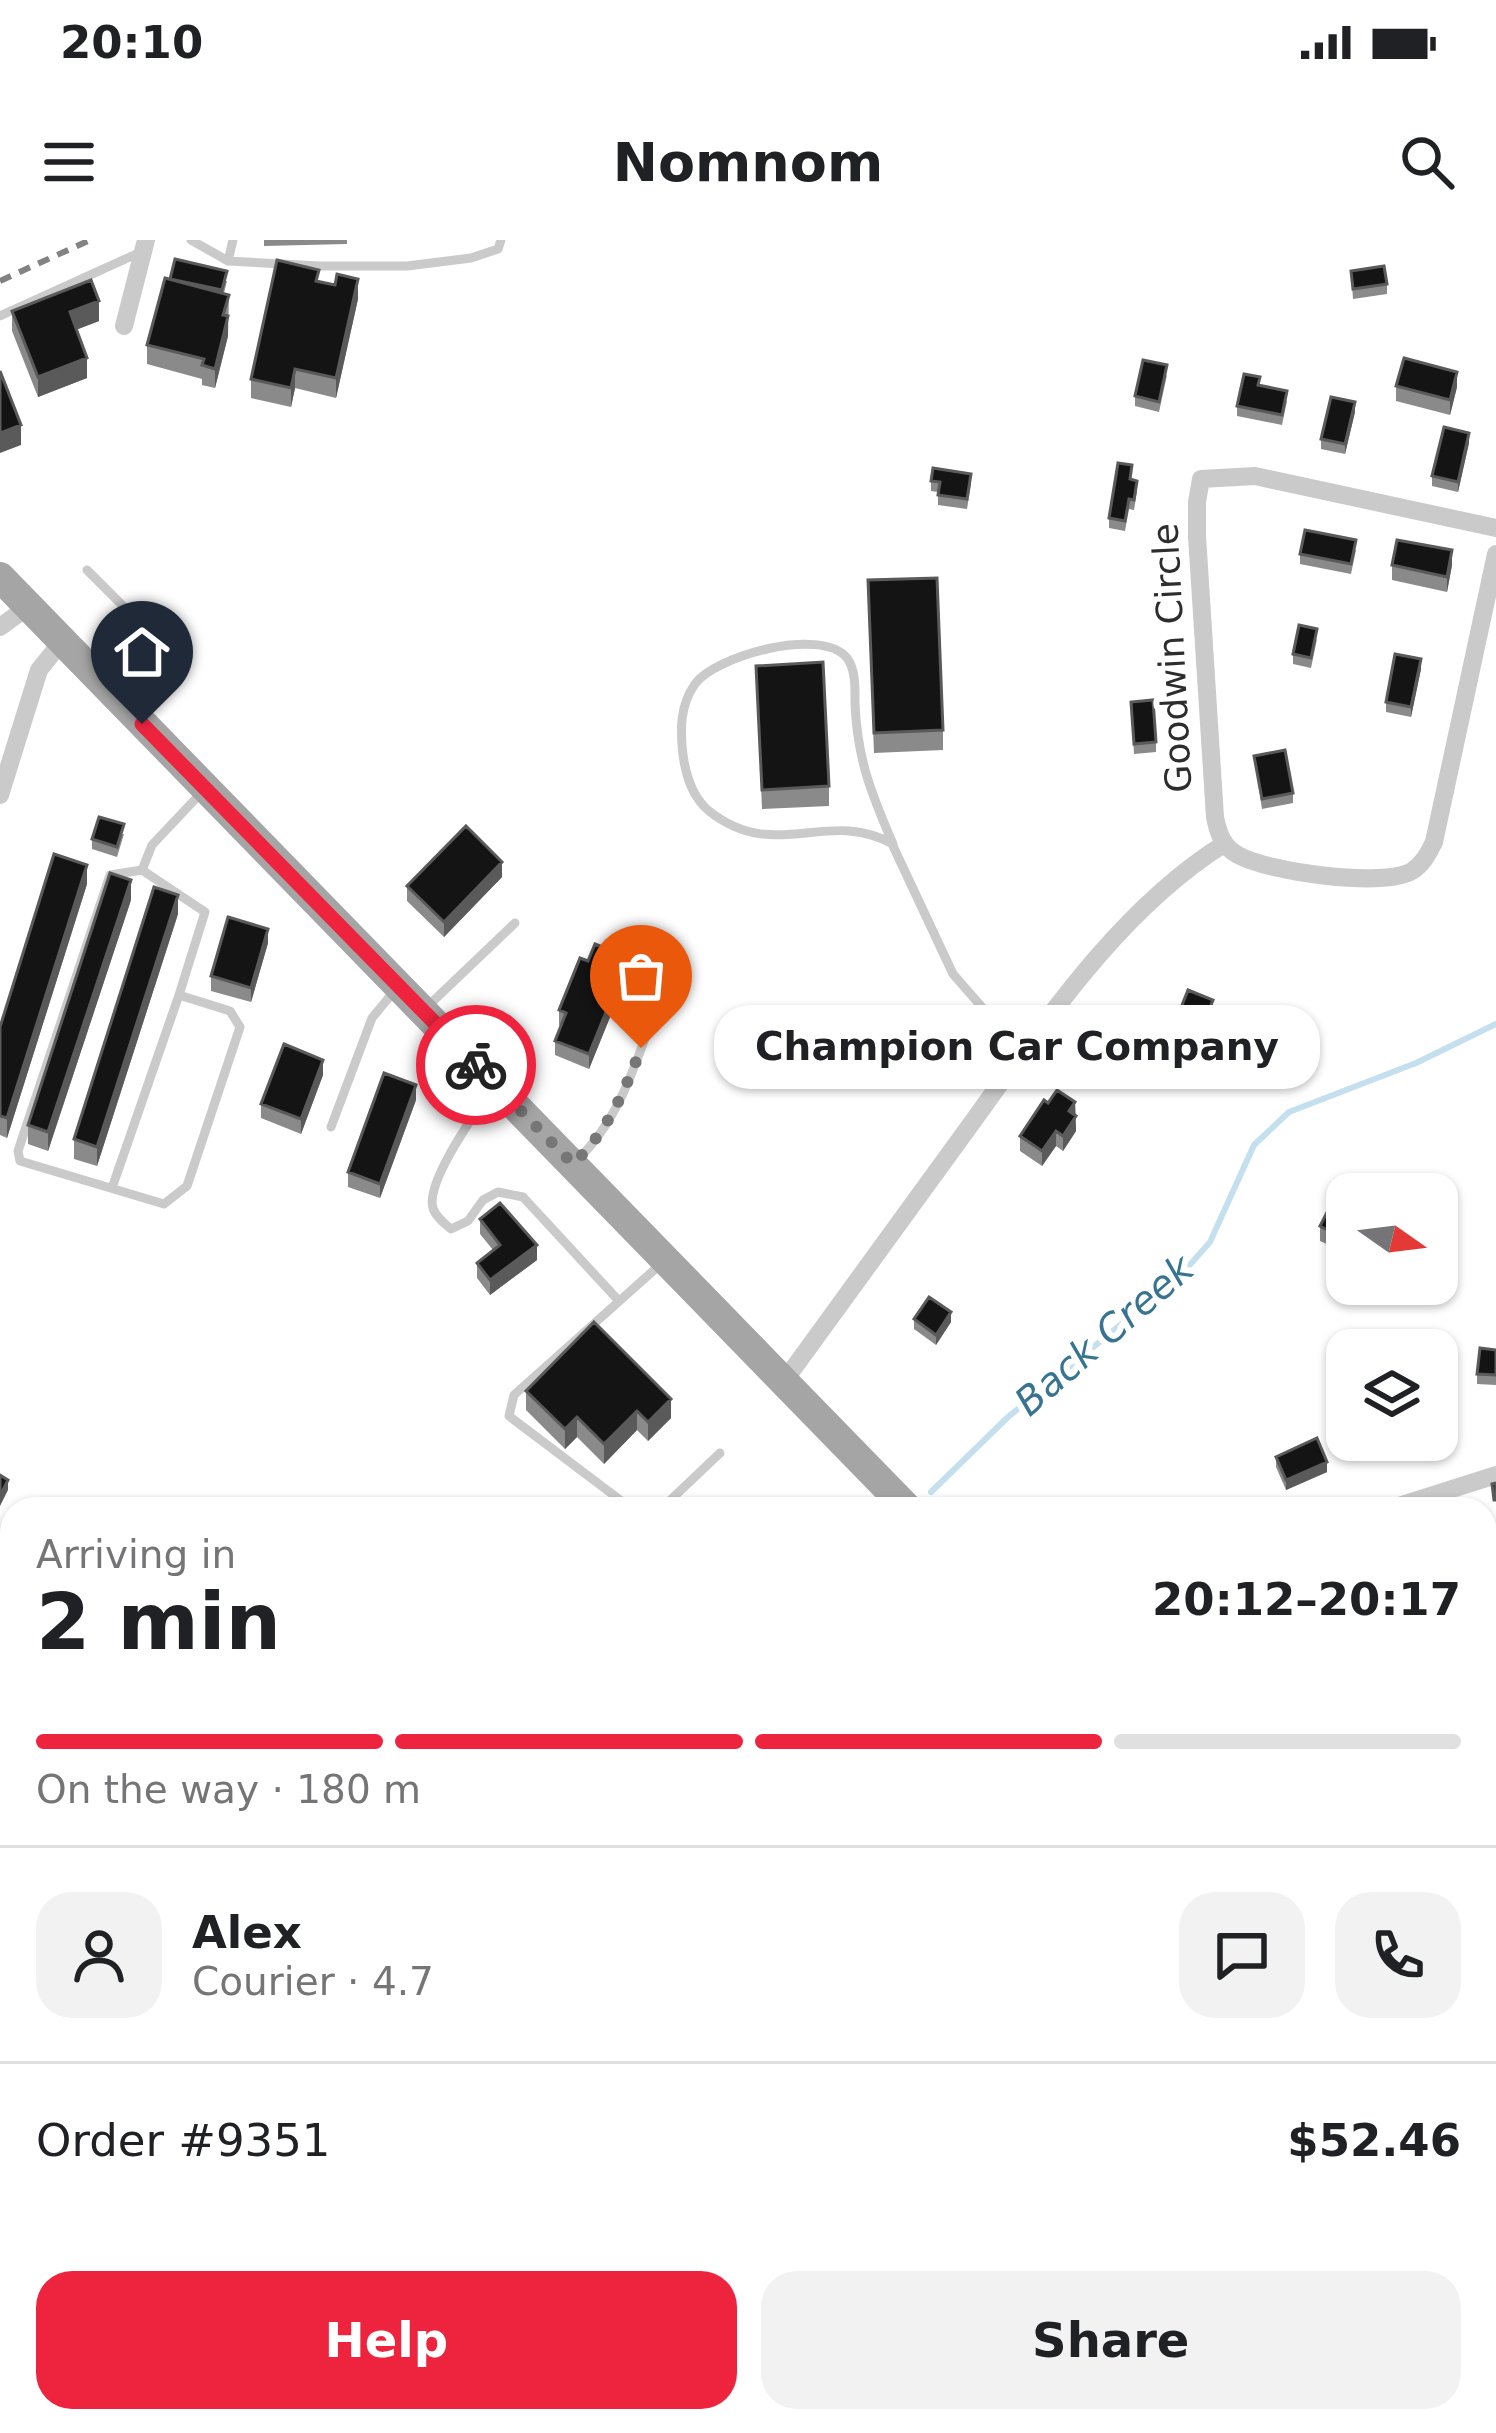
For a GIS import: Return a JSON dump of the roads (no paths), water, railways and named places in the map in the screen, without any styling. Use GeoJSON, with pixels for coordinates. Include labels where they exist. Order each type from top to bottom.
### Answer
{"type":"FeatureCollection","features":[{"type":"Feature","properties":{"kind":"main road"},"geometry":{"type":"LineString","coordinates":[[0,577],[897,1497]]}},
{"type":"Feature","properties":{"kind":"street"},"geometry":{"type":"LineString","coordinates":[[124,326],[144,245]]}},
{"type":"Feature","properties":{"kind":"street","name":"Goodwin Circle"},"geometry":{"type":"LineString","coordinates":[[1224,844],[1215,818],[1210,747],[1197,536],[1201,478],[1255,476],[1496,527]]}},
{"type":"Feature","properties":{"kind":"street"},"geometry":{"type":"LineString","coordinates":[[785,1380],[1022,1053],[1142,910],[1190,866],[1224,844],[1251,860],[1322,876],[1389,878],[1409,873],[1425,861],[1434,842],[1496,554]]}},
{"type":"Feature","properties":{"kind":"street"},"geometry":{"type":"LineString","coordinates":[[0,627],[29,606]]}},
{"type":"Feature","properties":{"kind":"street"},"geometry":{"type":"LineString","coordinates":[[0,795],[39,670],[63,640]]}},
{"type":"Feature","properties":{"kind":"street"},"geometry":{"type":"LineString","coordinates":[[1427,1497],[1496,1475]]}},
{"type":"Feature","properties":{"kind":"lane"},"geometry":{"type":"LineString","coordinates":[[191,240],[228,261],[407,266],[471,258],[498,249],[501,240]]}},
{"type":"Feature","properties":{"kind":"lane"},"geometry":{"type":"LineString","coordinates":[[228,261],[233,240]]}},
{"type":"Feature","properties":{"kind":"lane"},"geometry":{"type":"LineString","coordinates":[[0,316],[144,245]]}},
{"type":"Feature","properties":{"kind":"lane"},"geometry":{"type":"LineString","coordinates":[[87,570],[141,624],[107,687]]}},
{"type":"Feature","properties":{"kind":"lane"},"geometry":{"type":"LineString","coordinates":[[893,844],[874,833],[845,828],[788,838],[757,836],[707,810],[695,798],[680,732],[692,687],[703,674],[728,662],[786,646],[824,645],[846,657],[853,670],[859,757],[893,844],[953,974],[1022,1053]]}},
{"type":"Feature","properties":{"kind":"lane"},"geometry":{"type":"LineString","coordinates":[[142,870],[152,845],[206,788]]}},
{"type":"Feature","properties":{"kind":"lane"},"geometry":{"type":"LineString","coordinates":[[112,1189],[205,912],[142,870],[110,874],[18,1151],[20,1161],[112,1189],[164,1204],[187,1186],[240,1027],[230,1011],[179,995]]}},
{"type":"Feature","properties":{"kind":"lane"},"geometry":{"type":"LineString","coordinates":[[423,1010],[515,923]]}},
{"type":"Feature","properties":{"kind":"lane"},"geometry":{"type":"LineString","coordinates":[[573,1164],[596,1143],[625,1090],[657,1005],[649,978],[610,947]]}},
{"type":"Feature","properties":{"kind":"lane"},"geometry":{"type":"LineString","coordinates":[[331,1127],[372,1018],[399,985]]}},
{"type":"Feature","properties":{"kind":"lane"},"geometry":{"type":"LineString","coordinates":[[495,1084],[450,1154],[431,1196],[433,1211],[451,1229],[468,1221],[483,1200],[498,1192],[523,1197],[619,1301]]}},
{"type":"Feature","properties":{"kind":"lane"},"geometry":{"type":"LineString","coordinates":[[616,1497],[509,1416],[514,1395],[666,1259]]}},
{"type":"Feature","properties":{"kind":"lane"},"geometry":{"type":"LineString","coordinates":[[674,1497],[720,1453]]}},
{"type":"Feature","properties":{"kind":"waterway","name":"Back Creek"},"geometry":{"type":"LineString","coordinates":[[931,1492],[1008,1417],[1180,1276],[1210,1242],[1254,1145],[1289,1112],[1416,1063],[1496,1024]]}},
{"type":"Feature","properties":{"kind":"railway"},"geometry":{"type":"LineString","coordinates":[[0,281],[90,240]]}},
{"type":"Feature","properties":{"kind":"place","name":"Champion Car Company"},"geometry":{"type":"Point","coordinates":[641,1048]}}]}
